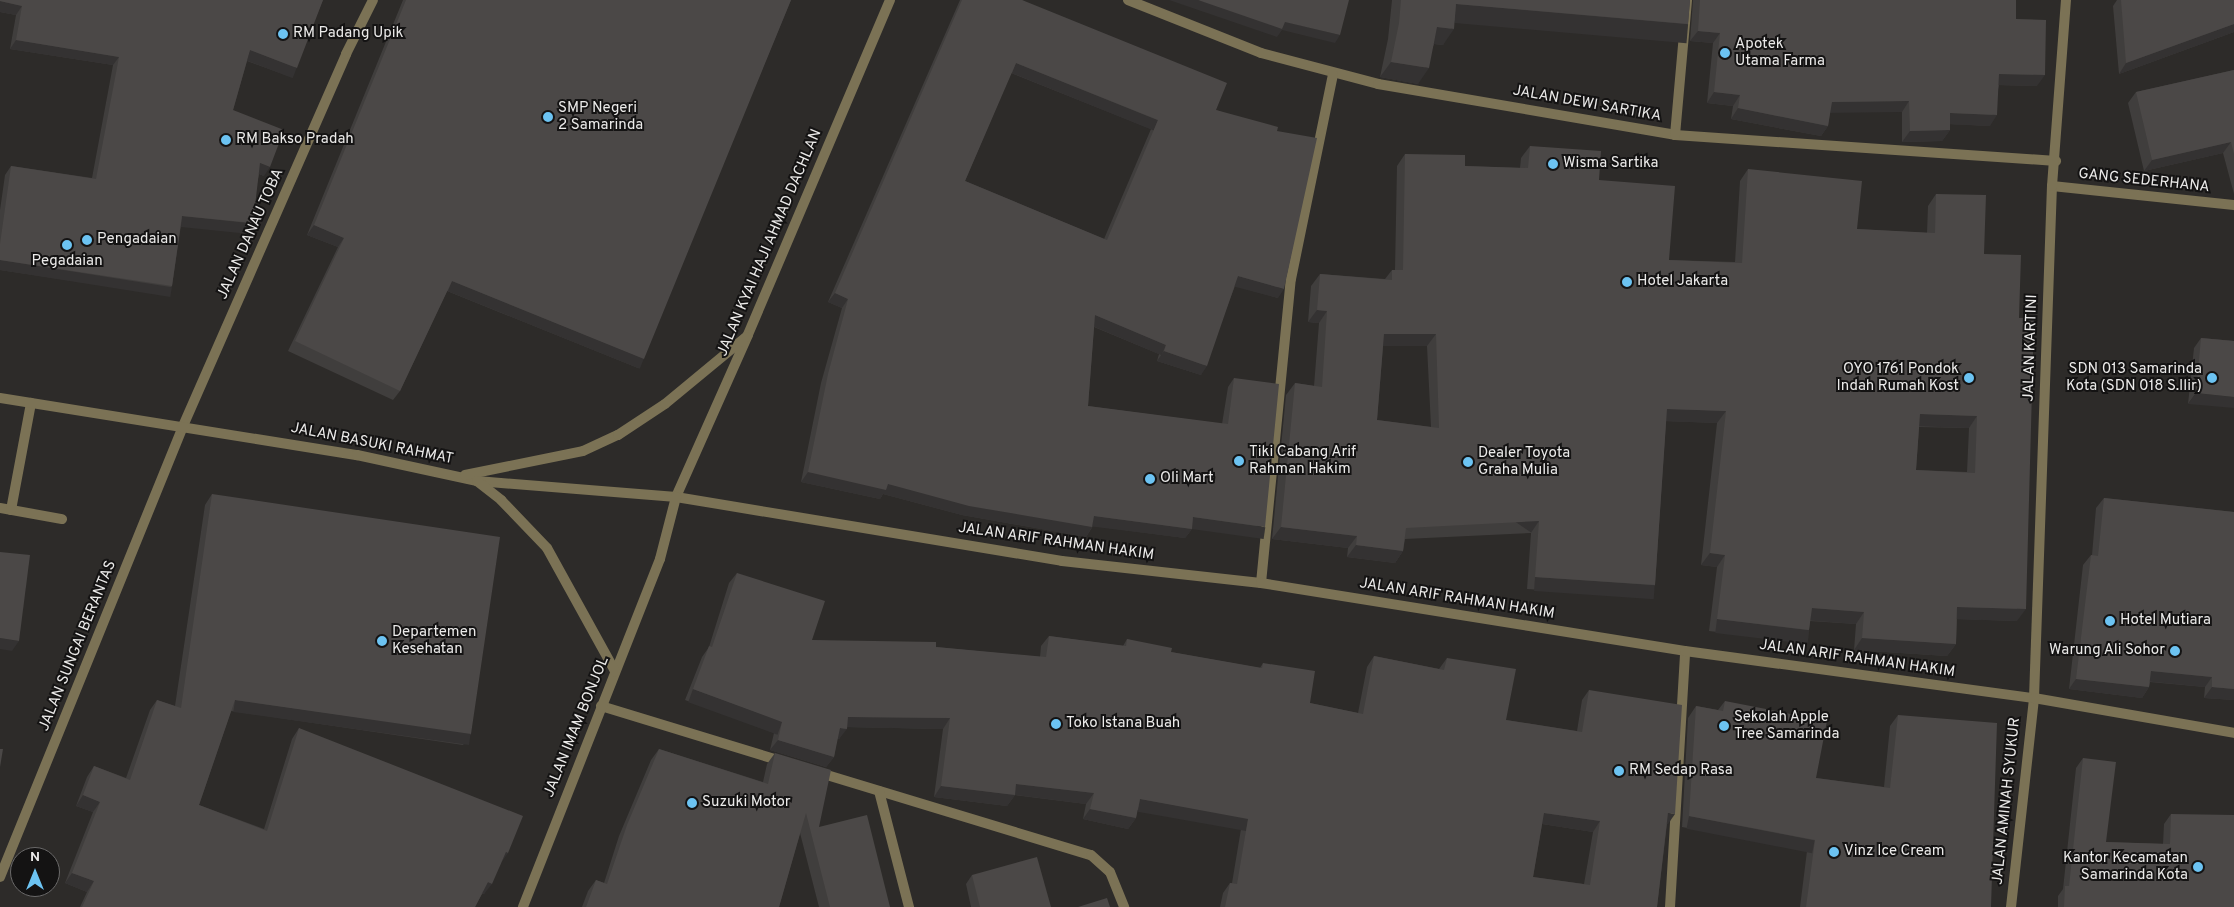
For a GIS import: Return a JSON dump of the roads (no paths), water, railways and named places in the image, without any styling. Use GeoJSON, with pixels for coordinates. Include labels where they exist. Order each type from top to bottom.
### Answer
{"type":"FeatureCollection","features":[{"type":"Feature","properties":{"kind":"street","name":"JALAN DANAU TOBA"},"geometry":{"type":"LineString","coordinates":[[183,426],[346,54],[373,0]]}},
{"type":"Feature","properties":{"kind":"street","name":"JALAN KYAI HAJI AHMAD DACHLAN"},"geometry":{"type":"LineString","coordinates":[[676,497],[748,335],[890,0]]}},
{"type":"Feature","properties":{"kind":"street","name":"JALAN DEWI SARTIKA"},"geometry":{"type":"LineString","coordinates":[[1128,0],[1262,53],[1333,74],[1675,135],[2056,160]]}},
{"type":"Feature","properties":{"kind":"street"},"geometry":{"type":"LineString","coordinates":[[1675,135],[1687,0]]}},
{"type":"Feature","properties":{"kind":"street","name":"JALAN KARTINI"},"geometry":{"type":"LineString","coordinates":[[2034,698],[2052,186],[2056,160],[2066,0]]}},
{"type":"Feature","properties":{"kind":"street"},"geometry":{"type":"LineString","coordinates":[[1261,583],[1291,279],[1333,74]]}},
{"type":"Feature","properties":{"kind":"street","name":"GANG SEDERHANA"},"geometry":{"type":"LineString","coordinates":[[2052,186],[2234,206]]}},
{"type":"Feature","properties":{"kind":"street"},"geometry":{"type":"LineString","coordinates":[[460,476],[583,451],[618,435],[665,404],[748,335]]}},
{"type":"Feature","properties":{"kind":"street","name":"JALAN BASUKI RAHMAT"},"geometry":{"type":"LineString","coordinates":[[0,398],[183,426],[460,476],[477,481],[676,497]]}},
{"type":"Feature","properties":{"kind":"street"},"geometry":{"type":"LineString","coordinates":[[31,403],[5,509],[62,519]]}},
{"type":"Feature","properties":{"kind":"street","name":"JALAN SUNGAI BERANTAS"},"geometry":{"type":"LineString","coordinates":[[0,877],[183,426]]}},
{"type":"Feature","properties":{"kind":"street"},"geometry":{"type":"LineString","coordinates":[[477,481],[530,530],[558,564],[615,671]]}},
{"type":"Feature","properties":{"kind":"street","name":"JALAN ARIF RAHMAN HAKIM"},"geometry":{"type":"LineString","coordinates":[[676,497],[1062,561],[1261,583],[1685,651],[2034,698],[2234,733]]}},
{"type":"Feature","properties":{"kind":"street","name":"JALAN IMAM BONJOL"},"geometry":{"type":"LineString","coordinates":[[523,907],[660,559],[676,497]]}},
{"type":"Feature","properties":{"kind":"street"},"geometry":{"type":"LineString","coordinates":[[1670,907],[1685,651]]}},
{"type":"Feature","properties":{"kind":"street","name":"JALAN AMINAH SYUKUR"},"geometry":{"type":"LineString","coordinates":[[2011,907],[2034,698]]}},
{"type":"Feature","properties":{"kind":"street"},"geometry":{"type":"LineString","coordinates":[[601,706],[1091,855],[1110,872],[1124,907]]}},
{"type":"Feature","properties":{"kind":"street"},"geometry":{"type":"LineString","coordinates":[[879,791],[909,907]]}},
{"type":"Feature","properties":{"kind":"place","name":"RM Padang Upik"},"geometry":{"type":"Point","coordinates":[283,34]}},
{"type":"Feature","properties":{"kind":"place","name":"Apotek Utama Farma"},"geometry":{"type":"Point","coordinates":[1725,53]}},
{"type":"Feature","properties":{"kind":"place","name":"SMP Negeri 2 Samarinda"},"geometry":{"type":"Point","coordinates":[548,117]}},
{"type":"Feature","properties":{"kind":"place","name":"RM Bakso Pradah"},"geometry":{"type":"Point","coordinates":[226,140]}},
{"type":"Feature","properties":{"kind":"place","name":"Wisma Sartika"},"geometry":{"type":"Point","coordinates":[1553,164]}},
{"type":"Feature","properties":{"kind":"place","name":"Pengadaian"},"geometry":{"type":"Point","coordinates":[87,240]}},
{"type":"Feature","properties":{"kind":"place","name":"Pegadaian"},"geometry":{"type":"Point","coordinates":[67,245]}},
{"type":"Feature","properties":{"kind":"place","name":"Hotel Jakarta"},"geometry":{"type":"Point","coordinates":[1627,282]}},
{"type":"Feature","properties":{"kind":"place","name":"OYO 1761 Pondok Indah Rumah Kost"},"geometry":{"type":"Point","coordinates":[1969,378]}},
{"type":"Feature","properties":{"kind":"place","name":"SDN 013 Samarinda Kota (SDN 018 S.Ilir)"},"geometry":{"type":"Point","coordinates":[2212,378]}},
{"type":"Feature","properties":{"kind":"place","name":"Tiki Cabang Arif Rahman Hakim"},"geometry":{"type":"Point","coordinates":[1239,461]}},
{"type":"Feature","properties":{"kind":"place","name":"Dealer Toyota Graha Mulia"},"geometry":{"type":"Point","coordinates":[1468,462]}},
{"type":"Feature","properties":{"kind":"place","name":"Oli Mart"},"geometry":{"type":"Point","coordinates":[1150,479]}},
{"type":"Feature","properties":{"kind":"place","name":"Hotel Mutiara"},"geometry":{"type":"Point","coordinates":[2110,621]}},
{"type":"Feature","properties":{"kind":"place","name":"Departemen Kesehatan"},"geometry":{"type":"Point","coordinates":[382,641]}},
{"type":"Feature","properties":{"kind":"place","name":"Warung Ali Sohor"},"geometry":{"type":"Point","coordinates":[2175,651]}},
{"type":"Feature","properties":{"kind":"place","name":"Toko Istana Buah"},"geometry":{"type":"Point","coordinates":[1056,724]}},
{"type":"Feature","properties":{"kind":"place","name":"Sekolah Apple Tree Samarinda"},"geometry":{"type":"Point","coordinates":[1724,726]}},
{"type":"Feature","properties":{"kind":"place","name":"RM Sedap Rasa"},"geometry":{"type":"Point","coordinates":[1619,771]}},
{"type":"Feature","properties":{"kind":"place","name":"Suzuki Motor"},"geometry":{"type":"Point","coordinates":[692,803]}},
{"type":"Feature","properties":{"kind":"place","name":"Vinz Ice Cream"},"geometry":{"type":"Point","coordinates":[1834,852]}},
{"type":"Feature","properties":{"kind":"place","name":"Kantor Kecamatan Samarinda Kota"},"geometry":{"type":"Point","coordinates":[2198,867]}}]}
